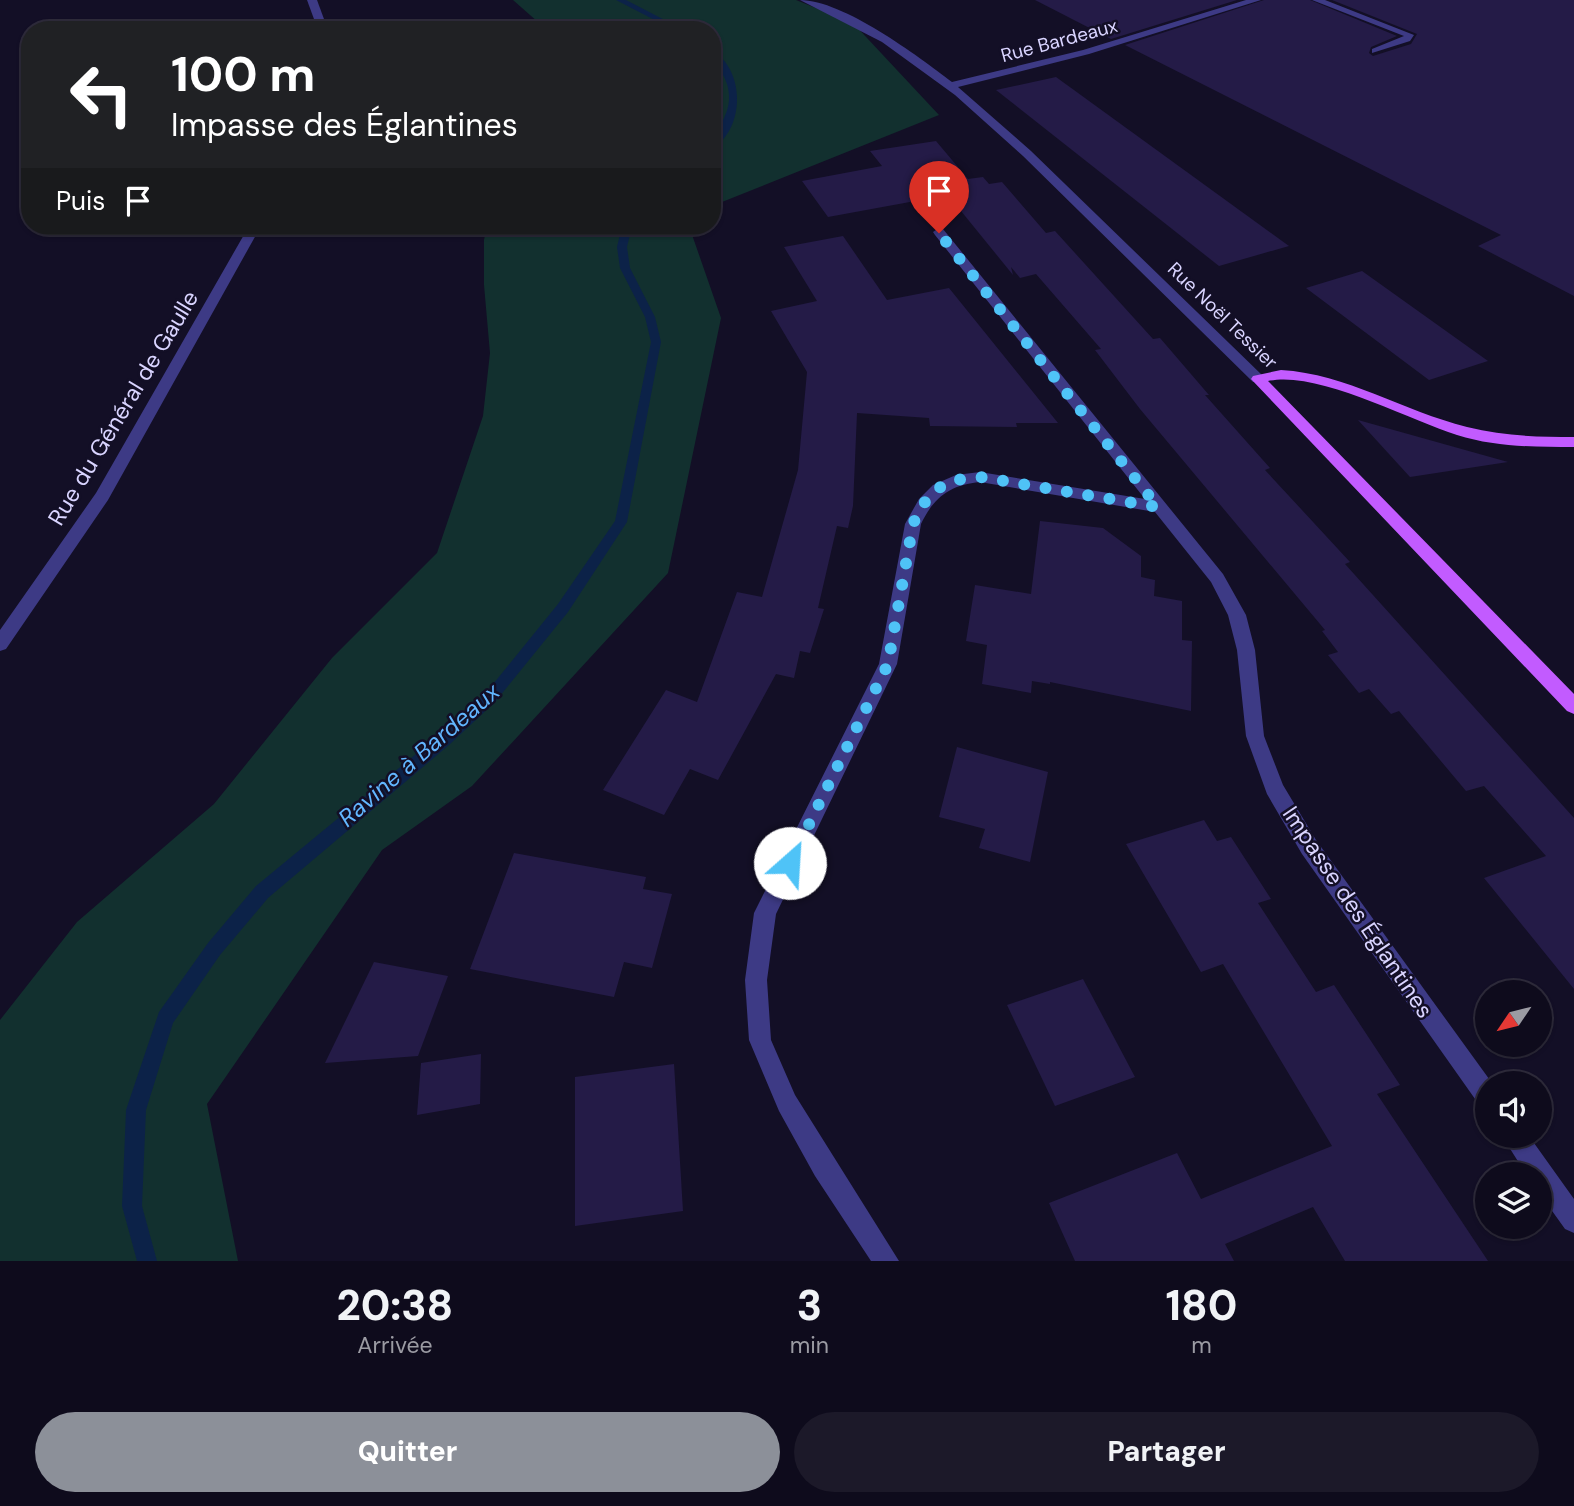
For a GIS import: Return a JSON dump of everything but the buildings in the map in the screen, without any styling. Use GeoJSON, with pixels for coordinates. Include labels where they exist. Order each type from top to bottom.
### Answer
{"type":"FeatureCollection","features":[{"type":"Feature","properties":{"kind":"main road"},"geometry":{"type":"LineString","coordinates":[[1258,379],[1281,374],[1311,376],[1462,431],[1518,442],[1574,442]]}},
{"type":"Feature","properties":{"kind":"main road","name":"Rue Noël Tessier"},"geometry":{"type":"LineString","coordinates":[[1258,379],[1574,706]]}},
{"type":"Feature","properties":{"kind":"street"},"geometry":{"type":"LineString","coordinates":[[312,0],[320,21]]}},
{"type":"Feature","properties":{"kind":"street","name":"Rue Noël Tessier"},"geometry":{"type":"LineString","coordinates":[[805,0],[891,44],[950,86],[1042,168],[1258,379]]}},
{"type":"Feature","properties":{"kind":"street","name":"Rue Bardeaux"},"geometry":{"type":"LineString","coordinates":[[950,86],[1086,52],[1256,0]]}},
{"type":"Feature","properties":{"kind":"street"},"geometry":{"type":"LineString","coordinates":[[1317,0],[1402,30],[1409,35],[1408,38],[1375,51]]}},
{"type":"Feature","properties":{"kind":"street","name":"Impasse des Églantines"},"geometry":{"type":"LineString","coordinates":[[939,233],[1217,578],[1237,615],[1246,650],[1255,736],[1274,788],[1309,847],[1475,1080]]}},
{"type":"Feature","properties":{"kind":"street","name":"Rue du Général de Gaulle"},"geometry":{"type":"LineString","coordinates":[[0,644],[102,496],[251,235]]}},
{"type":"Feature","properties":{"kind":"street"},"geometry":{"type":"LineString","coordinates":[[886,1261],[824,1167],[787,1103],[760,1040],[756,979],[765,914],[888,664],[913,524],[922,503],[938,488],[958,479],[980,477],[1158,507]]}},
{"type":"Feature","properties":{"kind":"street"},"geometry":{"type":"LineString","coordinates":[[1523,1148],[1574,1220]]}},
{"type":"Feature","properties":{"kind":"green space"},"geometry":{"type":"Polygon","coordinates":[[[513,0],[796,0],[853,23],[939,115],[721,202],[721,21],[537,21],[513,0]]]}},
{"type":"Feature","properties":{"kind":"green space"},"geometry":{"type":"Polygon","coordinates":[[[485,235],[692,235],[721,318],[668,573],[472,786],[382,850],[207,1104],[238,1261],[0,1261],[0,1020],[77,922],[214,804],[332,658],[437,553],[483,416],[490,353],[484,285],[485,235]]]}},
{"type":"Feature","properties":{"kind":"waterway","name":"Ravine à Bardeaux"},"geometry":{"type":"LineString","coordinates":[[620,0],[662,21]]}},
{"type":"Feature","properties":{"kind":"waterway","name":"Ravine à Bardeaux"},"geometry":{"type":"LineString","coordinates":[[721,62],[729,74],[734,98],[728,123],[721,134]]}},
{"type":"Feature","properties":{"kind":"waterway","name":"Ravine à Bardeaux"},"geometry":{"type":"LineString","coordinates":[[147,1261],[132,1206],[136,1110],[165,1018],[214,949],[262,892],[444,740],[490,698],[563,608],[621,522],[656,342],[650,317],[625,268],[622,247],[625,235]]}},
{"type":"Feature","properties":{"kind":"route"},"geometry":{"type":"LineString","coordinates":[[790,863],[888,664],[913,524],[922,503],[938,488],[958,479],[980,477],[1158,507],[939,233]]}}]}
